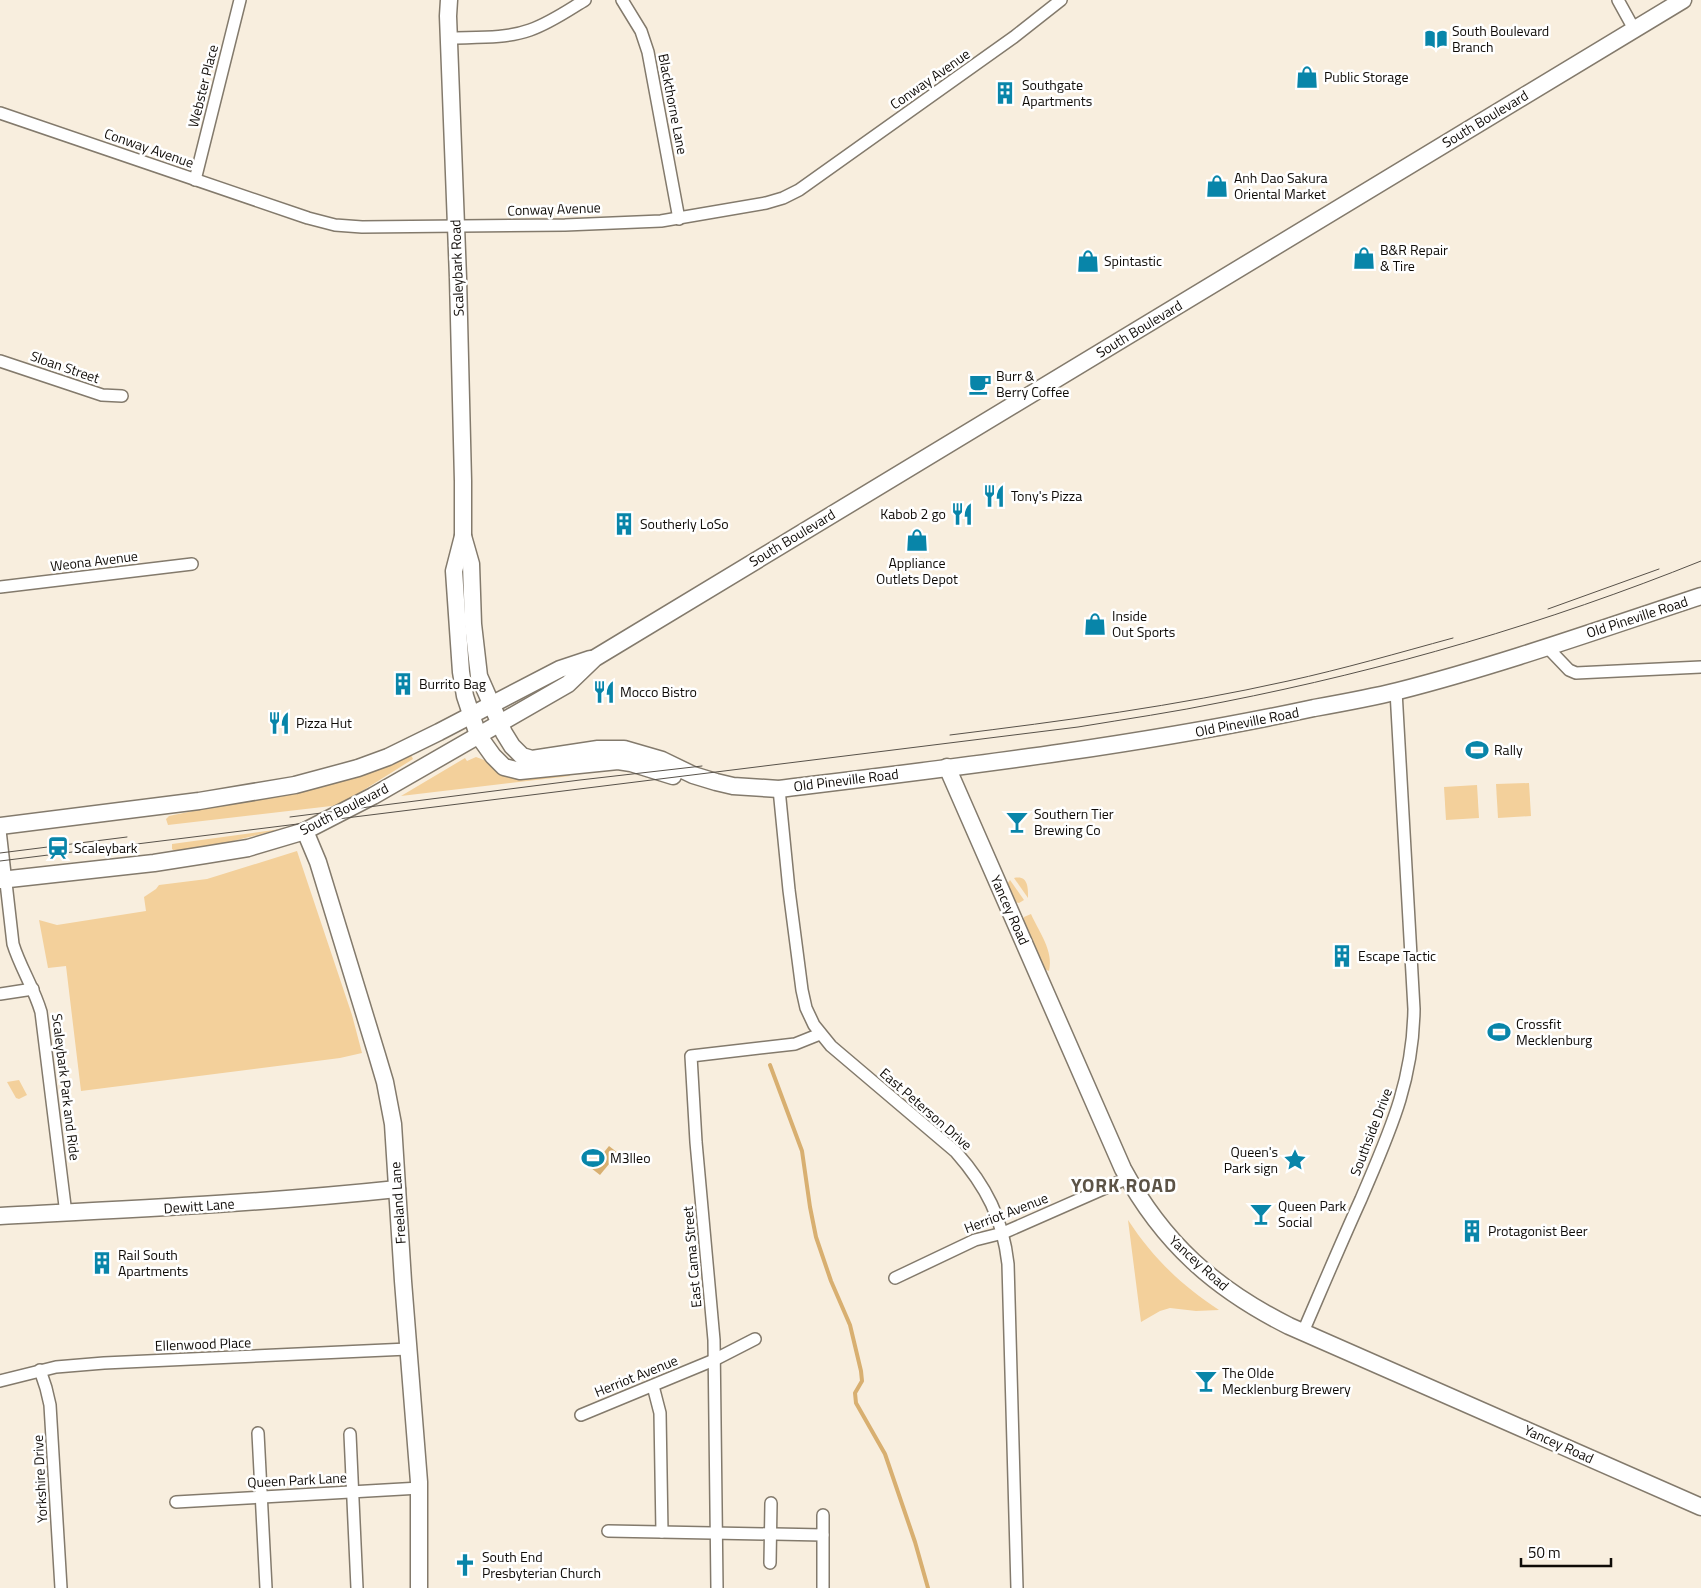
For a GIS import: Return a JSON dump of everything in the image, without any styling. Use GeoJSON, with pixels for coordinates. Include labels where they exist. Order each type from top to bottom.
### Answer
{"type":"FeatureCollection","features":[{"type":"Feature","properties":{"kind":"street","name":"Webster Place"},"geometry":{"type":"LineString","coordinates":[[195,180],[240,0]]}},
{"type":"Feature","properties":{"kind":"street","name":"Scaleybark Road"},"geometry":{"type":"LineString","coordinates":[[449,0],[463,536],[471,564],[473,624],[479,676],[499,723]]}},
{"type":"Feature","properties":{"kind":"street"},"geometry":{"type":"LineString","coordinates":[[449,38],[511,35],[529,30],[546,23],[585,0]]}},
{"type":"Feature","properties":{"kind":"street","name":"Blackthorne Lane"},"geometry":{"type":"LineString","coordinates":[[622,0],[640,31],[648,52],[679,219]]}},
{"type":"Feature","properties":{"kind":"street","name":"Conway Avenue"},"geometry":{"type":"LineString","coordinates":[[0,113],[308,218],[335,225],[362,227],[456,227],[565,225],[679,219],[766,203],[783,198],[799,190],[1014,37],[1061,0]]}},
{"type":"Feature","properties":{"kind":"street"},"geometry":{"type":"LineString","coordinates":[[1618,0],[1634,29]]}},
{"type":"Feature","properties":{"kind":"street","name":"South Boulevard"},"geometry":{"type":"LineString","coordinates":[[2,880],[154,863],[248,848],[305,831],[373,796],[568,684],[595,658],[1683,0]]}},
{"type":"Feature","properties":{"kind":"street","name":"Sloan Street"},"geometry":{"type":"LineString","coordinates":[[0,360],[102,395],[122,396]]}},
{"type":"Feature","properties":{"kind":"street","name":"Scaleybark Road"},"geometry":{"type":"LineString","coordinates":[[463,536],[454,571],[462,672],[470,716],[478,735]]}},
{"type":"Feature","properties":{"kind":"street","name":"Weona Avenue"},"geometry":{"type":"LineString","coordinates":[[0,587],[192,564]]}},
{"type":"Feature","properties":{"kind":"street","name":"Old Pineville Road"},"geometry":{"type":"LineString","coordinates":[[499,723],[512,746],[522,756],[532,759],[598,749],[624,749],[662,760],[693,775],[716,782],[733,786],[779,789],[1092,748],[1213,729],[1396,691],[1547,647],[1701,596]]}},
{"type":"Feature","properties":{"kind":"street"},"geometry":{"type":"LineString","coordinates":[[1547,647],[1569,670],[1576,673],[1701,667]]}},
{"type":"Feature","properties":{"kind":"street","name":"South Boulevard"},"geometry":{"type":"LineString","coordinates":[[0,828],[199,801],[295,785],[358,768],[388,757],[560,669],[595,658]]}},
{"type":"Feature","properties":{"kind":"street","name":"Southside Drive"},"geometry":{"type":"LineString","coordinates":[[1303,1332],[1393,1124],[1408,1076],[1413,1044],[1414,1009],[1396,691]]}},
{"type":"Feature","properties":{"kind":"street","name":"Old Pineville Road"},"geometry":{"type":"LineString","coordinates":[[478,735],[493,756],[504,766],[520,771],[618,761],[660,771],[702,789],[734,796],[762,797],[779,789]]}},
{"type":"Feature","properties":{"kind":"street","name":"Yancey Road"},"geometry":{"type":"LineString","coordinates":[[947,767],[1128,1178],[1159,1225],[1182,1251],[1207,1274],[1251,1306],[1303,1332],[1701,1507]]}},
{"type":"Feature","properties":{"kind":"street","name":"East Peterson Drive"},"geometry":{"type":"LineString","coordinates":[[779,789],[789,890],[806,1008],[820,1034],[831,1046],[956,1152],[971,1169],[984,1188],[1004,1233],[1009,1273],[1017,1588]]}},
{"type":"Feature","properties":{"kind":"street","name":"Scaleybark Park and Ride"},"geometry":{"type":"LineString","coordinates":[[0,828],[2,880],[13,944],[16,954],[34,989],[41,1012],[66,1214]]}},
{"type":"Feature","properties":{"kind":"street","name":"Freeland Lane"},"geometry":{"type":"LineString","coordinates":[[305,831],[318,862],[346,950],[385,1082],[393,1124],[408,1349],[420,1488],[419,1588]]}},
{"type":"Feature","properties":{"kind":"street"},"geometry":{"type":"LineString","coordinates":[[0,994],[34,989]]}},
{"type":"Feature","properties":{"kind":"street","name":"East Cama Street"},"geometry":{"type":"LineString","coordinates":[[717,1588],[712,1317],[696,1142],[691,1056],[795,1044],[820,1034]]}},
{"type":"Feature","properties":{"kind":"street","name":"Herriot Avenue"},"geometry":{"type":"LineString","coordinates":[[895,1278],[975,1240],[1004,1233],[1128,1178]]}},
{"type":"Feature","properties":{"kind":"street","name":"Dewitt Lane"},"geometry":{"type":"LineString","coordinates":[[0,1216],[66,1214],[299,1199],[397,1189]]}},
{"type":"Feature","properties":{"kind":"street","name":"Herriot Avenue"},"geometry":{"type":"LineString","coordinates":[[582,1415],[714,1360],[755,1340]]}},
{"type":"Feature","properties":{"kind":"street","name":"Ellenwood Place"},"geometry":{"type":"LineString","coordinates":[[0,1381],[40,1370],[104,1363],[408,1349]]}},
{"type":"Feature","properties":{"kind":"street","name":"Yorkshire Drive"},"geometry":{"type":"LineString","coordinates":[[40,1370],[50,1405],[61,1588]]}},
{"type":"Feature","properties":{"kind":"street"},"geometry":{"type":"LineString","coordinates":[[653,1386],[660,1413],[662,1532]]}},
{"type":"Feature","properties":{"kind":"street"},"geometry":{"type":"LineString","coordinates":[[258,1433],[266,1588]]}},
{"type":"Feature","properties":{"kind":"street"},"geometry":{"type":"LineString","coordinates":[[350,1434],[358,1588]]}},
{"type":"Feature","properties":{"kind":"street","name":"Queen Park Lane"},"geometry":{"type":"LineString","coordinates":[[176,1502],[420,1488]]}},
{"type":"Feature","properties":{"kind":"street"},"geometry":{"type":"LineString","coordinates":[[770,1563],[771,1503]]}},
{"type":"Feature","properties":{"kind":"street"},"geometry":{"type":"LineString","coordinates":[[823,1515],[823,1588]]}},
{"type":"Feature","properties":{"kind":"street"},"geometry":{"type":"LineString","coordinates":[[608,1531],[823,1534]]}},
{"type":"Feature","properties":{"kind":"shaded area"},"geometry":{"type":"Polygon","coordinates":[[[411,755],[413,759],[340,805],[168,825],[166,819],[169,816],[354,777],[411,755]]]}},
{"type":"Feature","properties":{"kind":"shaded area"},"geometry":{"type":"Polygon","coordinates":[[[476,757],[487,761],[567,771],[570,776],[401,796],[465,758],[467,761],[476,757]]]}},
{"type":"Feature","properties":{"kind":"shaded area"},"geometry":{"type":"Polygon","coordinates":[[[1529,783],[1531,816],[1498,818],[1496,784],[1529,783]]]}},
{"type":"Feature","properties":{"kind":"shaded area"},"geometry":{"type":"Polygon","coordinates":[[[1477,785],[1479,818],[1446,820],[1444,787],[1477,785]]]}},
{"type":"Feature","properties":{"kind":"shaded area"},"geometry":{"type":"Polygon","coordinates":[[[281,829],[217,845],[176,852],[172,849],[172,844],[281,829]]]}},
{"type":"Feature","properties":{"kind":"shaded area"},"geometry":{"type":"Polygon","coordinates":[[[297,851],[352,1015],[362,1053],[340,1058],[81,1091],[66,966],[48,968],[39,920],[57,925],[146,911],[144,897],[159,885],[207,879],[297,851]]]}},
{"type":"Feature","properties":{"kind":"shaded area"},"geometry":{"type":"Polygon","coordinates":[[[1014,878],[1025,880],[1028,898],[1014,878]]]}},
{"type":"Feature","properties":{"kind":"shaded area"},"geometry":{"type":"Polygon","coordinates":[[[1010,880],[1024,900],[1019,903],[1015,902],[1007,884],[1010,880]]]}},
{"type":"Feature","properties":{"kind":"shaded area"},"geometry":{"type":"Polygon","coordinates":[[[1031,914],[1048,949],[1049,971],[1044,969],[1023,921],[1024,917],[1031,914]]]}},
{"type":"Feature","properties":{"kind":"shaded area"},"geometry":{"type":"Polygon","coordinates":[[[19,1080],[27,1095],[19,1099],[16,1098],[7,1082],[19,1080]]]}},
{"type":"Feature","properties":{"kind":"shaded area"},"geometry":{"type":"Polygon","coordinates":[[[609,1146],[618,1153],[600,1175],[591,1168],[609,1146]]]}},
{"type":"Feature","properties":{"kind":"shaded area"},"geometry":{"type":"Polygon","coordinates":[[[1128,1220],[1147,1247],[1180,1281],[1219,1310],[1196,1311],[1170,1308],[1160,1311],[1141,1322],[1128,1220]]]}},
{"type":"Feature","properties":{"kind":"waterway"},"geometry":{"type":"LineString","coordinates":[[770,1065],[802,1151],[816,1237],[831,1281],[850,1325],[862,1381],[855,1393],[856,1403],[885,1454],[915,1542],[928,1588]]}},
{"type":"Feature","properties":{"kind":"tram line"},"geometry":{"type":"LineString","coordinates":[[0,861],[1078,727],[1187,709],[1345,675],[1465,643],[1584,605],[1701,561]]}},
{"type":"Feature","properties":{"kind":"tram line"},"geometry":{"type":"LineString","coordinates":[[1548,609],[1659,569]]}},
{"type":"Feature","properties":{"kind":"tram line"},"geometry":{"type":"LineString","coordinates":[[950,735],[1119,712],[1246,690],[1370,661],[1453,638]]}},
{"type":"Feature","properties":{"kind":"tram line"},"geometry":{"type":"LineString","coordinates":[[290,817],[702,766]]}},
{"type":"Feature","properties":{"kind":"tram line"},"geometry":{"type":"LineString","coordinates":[[0,853],[127,837]]}},
{"type":"Feature","properties":{"kind":"place","name":"South Boulevard Branch"},"geometry":{"type":"Point","coordinates":[1436,39]}},
{"type":"Feature","properties":{"kind":"place","name":"Public Storage"},"geometry":{"type":"Point","coordinates":[1307,77]}},
{"type":"Feature","properties":{"kind":"place","name":"Southgate Apartments"},"geometry":{"type":"Point","coordinates":[1005,93]}},
{"type":"Feature","properties":{"kind":"place","name":"Anh Dao Sakura Oriental Market"},"geometry":{"type":"Point","coordinates":[1217,186]}},
{"type":"Feature","properties":{"kind":"place","name":"B&R Repair & Tire"},"geometry":{"type":"Point","coordinates":[1364,258]}},
{"type":"Feature","properties":{"kind":"place","name":"Spintastic"},"geometry":{"type":"Point","coordinates":[1088,261]}},
{"type":"Feature","properties":{"kind":"place","name":"Burr & Berry Coffee"},"geometry":{"type":"Point","coordinates":[980,384]}},
{"type":"Feature","properties":{"kind":"place","name":"Tony's Pizza"},"geometry":{"type":"Point","coordinates":[994,496]}},
{"type":"Feature","properties":{"kind":"place","name":"Kabob 2 go"},"geometry":{"type":"Point","coordinates":[962,514]}},
{"type":"Feature","properties":{"kind":"place","name":"Southerly LoSo"},"geometry":{"type":"Point","coordinates":[624,524]}},
{"type":"Feature","properties":{"kind":"place","name":"Appliance Outlets Depot"},"geometry":{"type":"Point","coordinates":[917,540]}},
{"type":"Feature","properties":{"kind":"place","name":"Inside Out Sports"},"geometry":{"type":"Point","coordinates":[1095,624]}},
{"type":"Feature","properties":{"kind":"place","name":"Burrito Bag"},"geometry":{"type":"Point","coordinates":[403,684]}},
{"type":"Feature","properties":{"kind":"place","name":"Mocco Bistro"},"geometry":{"type":"Point","coordinates":[604,692]}},
{"type":"Feature","properties":{"kind":"place","name":"Pizza Hut"},"geometry":{"type":"Point","coordinates":[279,723]}},
{"type":"Feature","properties":{"kind":"place","name":"Rally"},"geometry":{"type":"Point","coordinates":[1477,750]}},
{"type":"Feature","properties":{"kind":"place","name":"Southern Tier Brewing Co"},"geometry":{"type":"Point","coordinates":[1017,822]}},
{"type":"Feature","properties":{"kind":"place","name":"Scaleybark"},"geometry":{"type":"Point","coordinates":[58,848]}},
{"type":"Feature","properties":{"kind":"place","name":"Escape Tactic"},"geometry":{"type":"Point","coordinates":[1342,956]}},
{"type":"Feature","properties":{"kind":"place","name":"Crossfit Mecklenburg"},"geometry":{"type":"Point","coordinates":[1499,1032]}},
{"type":"Feature","properties":{"kind":"place","name":"M3lleo"},"geometry":{"type":"Point","coordinates":[593,1158]}},
{"type":"Feature","properties":{"kind":"place","name":"Queen's Park sign"},"geometry":{"type":"Point","coordinates":[1295,1160]}},
{"type":"Feature","properties":{"kind":"place","name":"Queen Park Social"},"geometry":{"type":"Point","coordinates":[1261,1214]}},
{"type":"Feature","properties":{"kind":"place","name":"Protagonist Beer"},"geometry":{"type":"Point","coordinates":[1472,1231]}},
{"type":"Feature","properties":{"kind":"place","name":"Rail South Apartments"},"geometry":{"type":"Point","coordinates":[102,1263]}},
{"type":"Feature","properties":{"kind":"place","name":"The Olde Mecklenburg Brewery"},"geometry":{"type":"Point","coordinates":[1206,1381]}},
{"type":"Feature","properties":{"kind":"place","name":"South End Presbyterian Church"},"geometry":{"type":"Point","coordinates":[465,1565]}},
{"type":"Feature","properties":{"kind":"district","name":"YORK ROAD"},"geometry":{"type":"Point","coordinates":[1124,1185]}}]}
